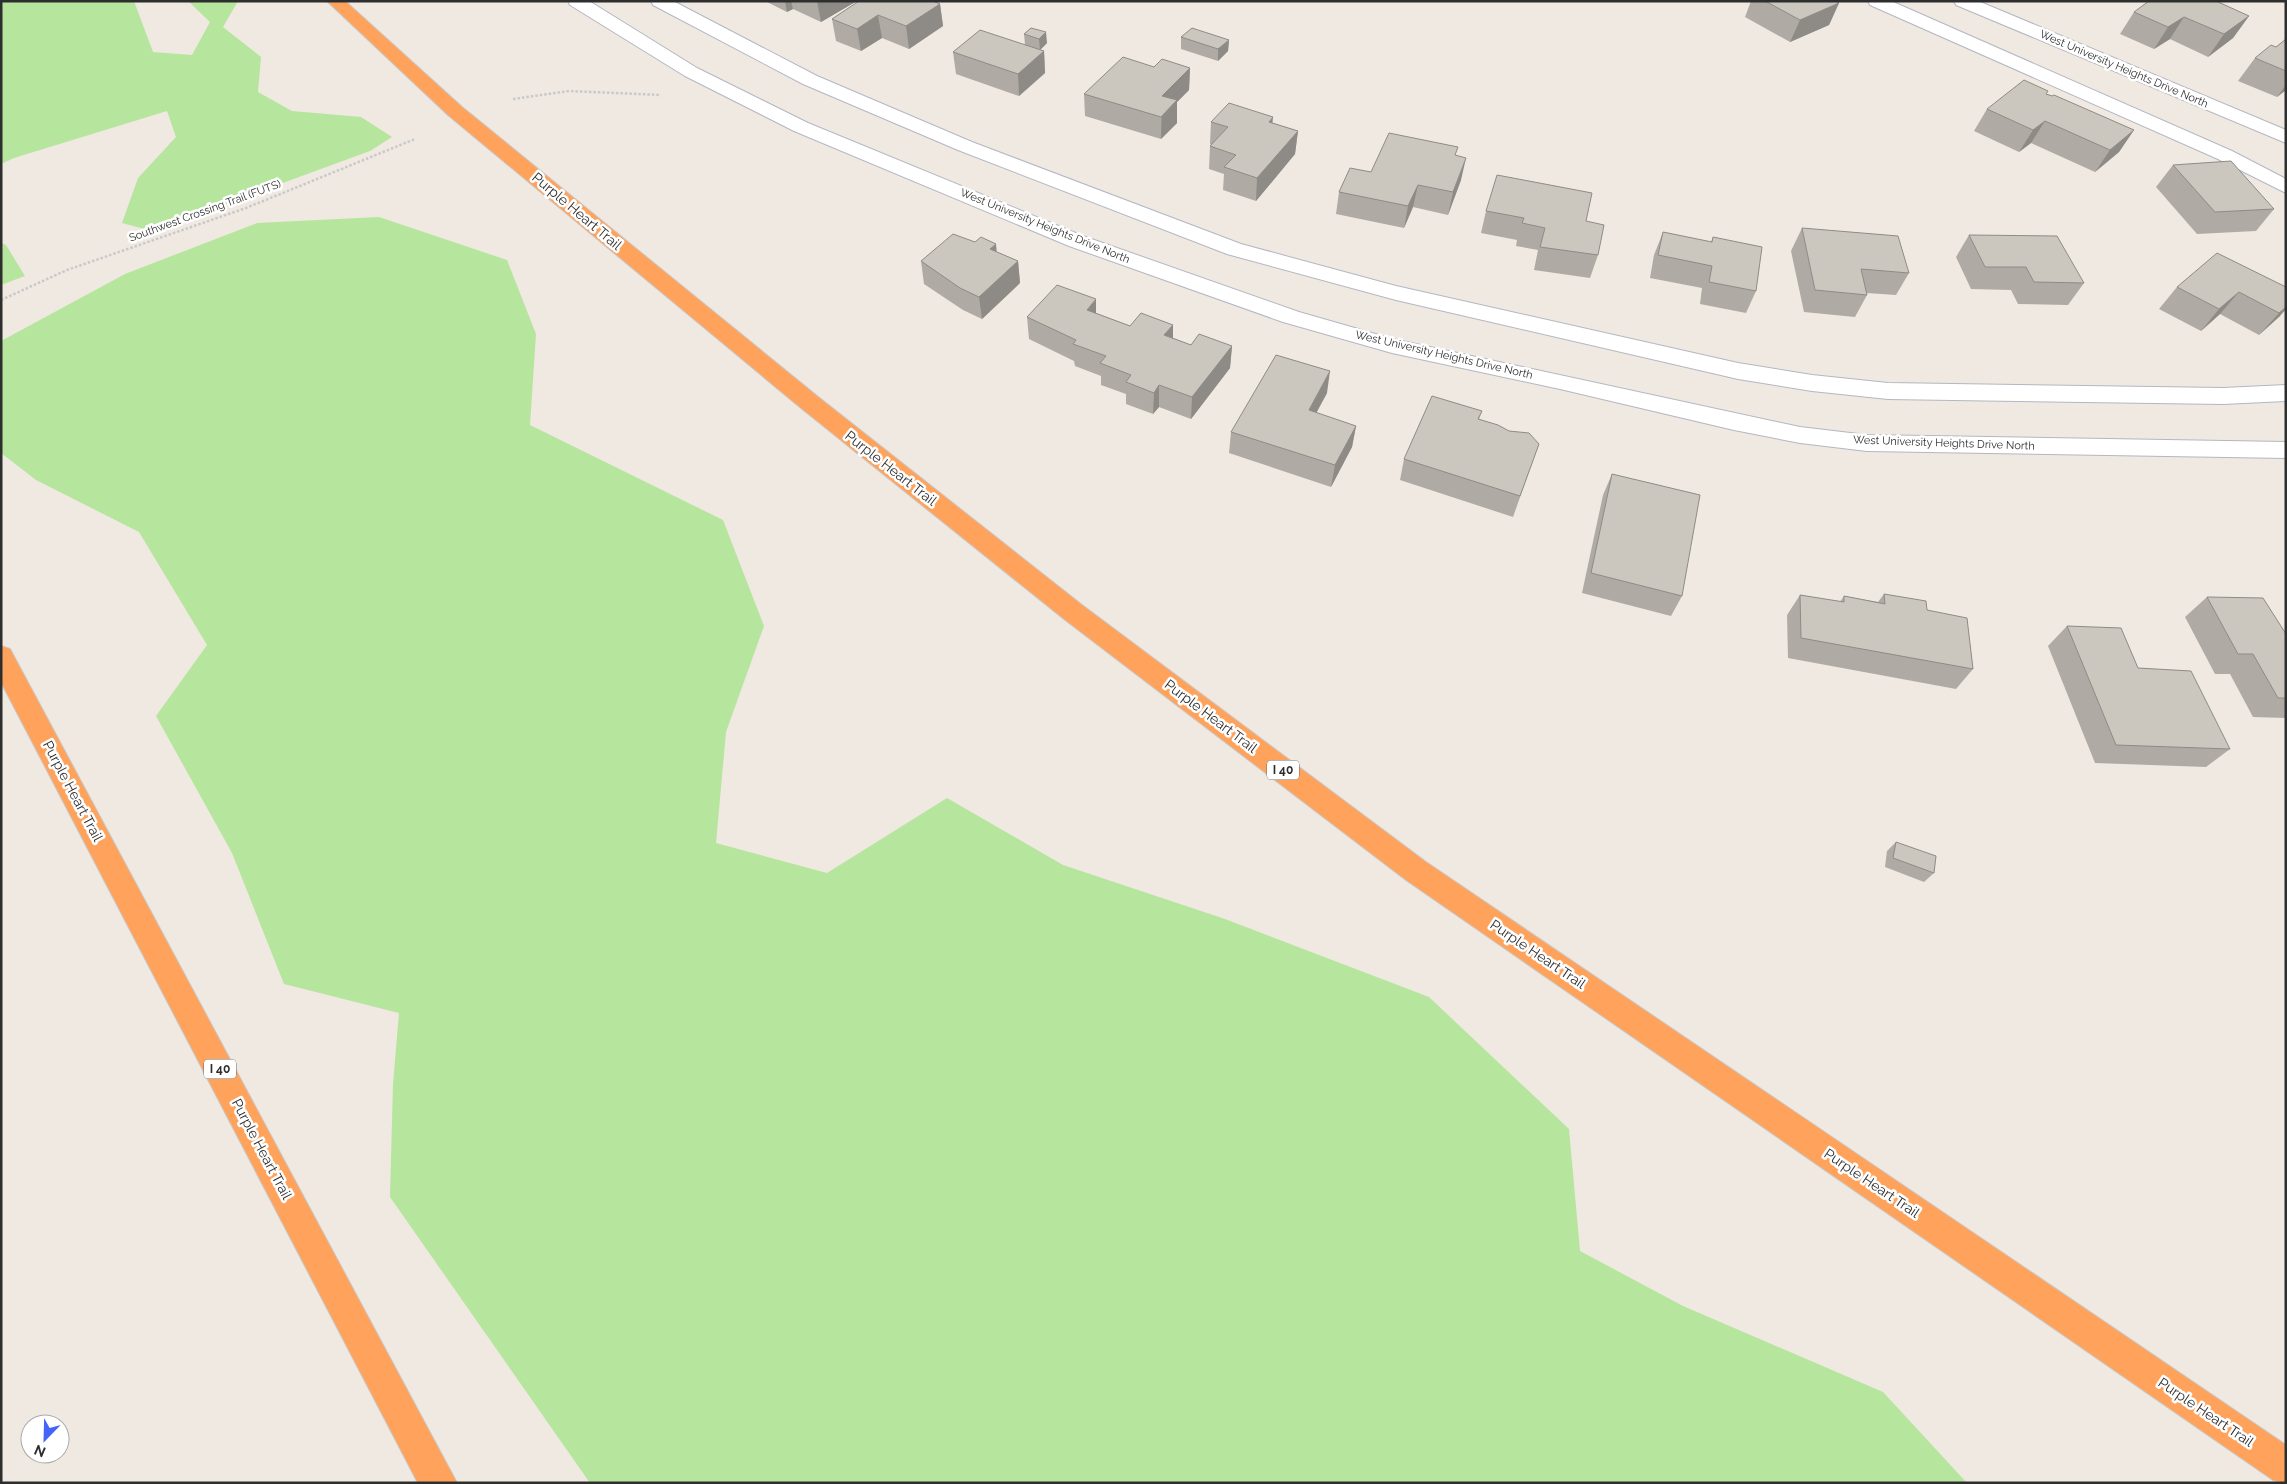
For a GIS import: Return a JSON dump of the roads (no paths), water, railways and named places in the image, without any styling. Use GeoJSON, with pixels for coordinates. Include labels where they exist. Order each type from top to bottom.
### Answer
{"type":"FeatureCollection","features":[{"type":"Feature","properties":{"kind":"highway","name":"Purple Heart Trail"},"geometry":{"type":"LineString","coordinates":[[334,1],[455,111],[809,402],[1073,612],[1400,859],[2286,1467]]}},
{"type":"Feature","properties":{"kind":"highway","name":"Purple Heart Trail"},"geometry":{"type":"LineString","coordinates":[[1,656],[438,1483]]}},
{"type":"Feature","properties":{"kind":"street","name":"West University Heights Drive North"},"geometry":{"type":"LineString","coordinates":[[576,1],[691,72],[801,127],[1076,241],[1291,317],[1392,346],[1560,381],[1734,422],[1800,435],[1867,443],[2286,450]]}},
{"type":"Feature","properties":{"kind":"street"},"geometry":{"type":"LineString","coordinates":[[659,1],[810,80],[965,146],[1234,249],[1396,293],[1738,370],[1869,389],[1888,391],[2222,396],[2286,393]]}},
{"type":"Feature","properties":{"kind":"street"},"geometry":{"type":"LineString","coordinates":[[1876,1],[2225,155],[2286,187]]}},
{"type":"Feature","properties":{"kind":"street","name":"West University Heights Drive North"},"geometry":{"type":"LineString","coordinates":[[1962,1],[2286,137]]}}]}
